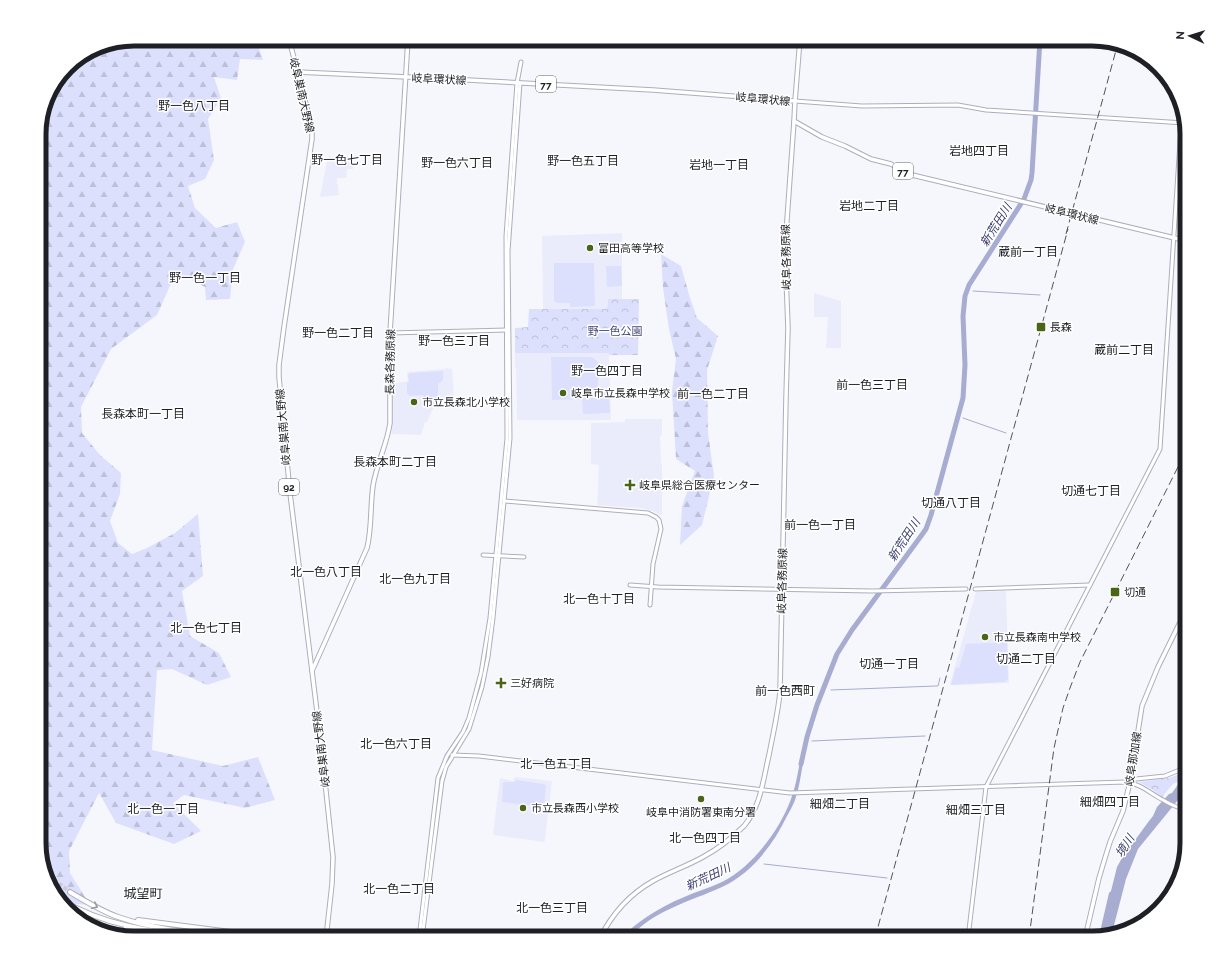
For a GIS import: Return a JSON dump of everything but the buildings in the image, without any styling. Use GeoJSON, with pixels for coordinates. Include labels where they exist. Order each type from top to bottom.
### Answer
{"type":"FeatureCollection","features":[{"type":"Feature","properties":{"kind":"highway"},"geometry":{"type":"LineString","coordinates":[[71,893],[118,917],[164,928],[190,931]]}},
{"type":"Feature","properties":{"kind":"highway"},"geometry":{"type":"LineString","coordinates":[[74,907],[121,925],[155,931]]}},
{"type":"Feature","properties":{"kind":"highway"},"geometry":{"type":"LineString","coordinates":[[118,917],[123,916],[136,920],[215,931]]}},
{"type":"Feature","properties":{"kind":"highway"},"geometry":{"type":"LineString","coordinates":[[105,920],[107,923],[114,926],[137,931]]}},
{"type":"Feature","properties":{"kind":"main road","name":"岐阜巣南大野線"},"geometry":{"type":"LineString","coordinates":[[291,46],[308,112],[312,139],[284,327],[279,377],[290,493],[333,857],[332,884],[327,931]]}},
{"type":"Feature","properties":{"kind":"main road","name":"長森各務原線"},"geometry":{"type":"LineString","coordinates":[[312,671],[367,548],[370,537],[373,485],[390,423],[390,333],[408,46]]}},
{"type":"Feature","properties":{"kind":"main road"},"geometry":{"type":"LineString","coordinates":[[795,101],[799,46]]}},
{"type":"Feature","properties":{"kind":"main road","name":"岐阜環状線"},"geometry":{"type":"LineString","coordinates":[[297,72],[652,90],[795,101],[794,121],[822,137],[845,146],[871,159],[891,164],[908,174],[1180,239]]}},
{"type":"Feature","properties":{"kind":"main road","name":"岐阜各務原線"},"geometry":{"type":"LineString","coordinates":[[604,931],[620,908],[641,889],[653,881],[704,857],[734,836],[750,817],[762,790],[779,700],[788,335],[785,248],[794,121]]}},
{"type":"Feature","properties":{"kind":"main road","name":"岐阜那加線"},"geometry":{"type":"LineString","coordinates":[[1087,931],[1099,878],[1110,842],[1123,811],[1130,782],[1142,706],[1158,667],[1180,622]]}},
{"type":"Feature","properties":{"kind":"street"},"geometry":{"type":"LineString","coordinates":[[421,931],[442,781],[446,767],[452,755],[468,729],[483,680],[488,657],[493,618],[507,438],[508,251],[518,83],[521,62]]}},
{"type":"Feature","properties":{"kind":"street"},"geometry":{"type":"LineString","coordinates":[[795,101],[862,106],[958,105],[986,110],[1179,122]]}},
{"type":"Feature","properties":{"kind":"street"},"geometry":{"type":"LineString","coordinates":[[969,931],[986,787],[1160,449],[1180,161]]}},
{"type":"Feature","properties":{"kind":"street"},"geometry":{"type":"LineString","coordinates":[[390,333],[507,330]]}},
{"type":"Feature","properties":{"kind":"street"},"geometry":{"type":"LineString","coordinates":[[421,931],[438,778],[447,756],[466,726],[469,718],[481,673],[490,618],[505,501],[510,438],[507,330]]}},
{"type":"Feature","properties":{"kind":"street"},"geometry":{"type":"LineString","coordinates":[[505,501],[648,513],[659,520],[661,529],[655,556],[650,606]]}},
{"type":"Feature","properties":{"kind":"street"},"geometry":{"type":"LineString","coordinates":[[483,555],[524,557]]}},
{"type":"Feature","properties":{"kind":"street"},"geometry":{"type":"LineString","coordinates":[[630,585],[651,587],[878,591],[966,589]]}},
{"type":"Feature","properties":{"kind":"street"},"geometry":{"type":"LineString","coordinates":[[975,589],[1090,585]]}},
{"type":"Feature","properties":{"kind":"street"},"geometry":{"type":"LineString","coordinates":[[452,755],[494,757],[792,793],[1130,782],[1145,789],[1162,800],[1180,808]]}},
{"type":"Feature","properties":{"kind":"street"},"geometry":{"type":"LineString","coordinates":[[1130,782],[1136,779],[1165,776],[1180,770]]}},
{"type":"Feature","properties":{"kind":"shaded area"},"geometry":{"type":"Polygon","coordinates":[[[328,156],[354,163],[353,169],[347,169],[346,178],[337,178],[339,195],[320,197],[328,156]]]}},
{"type":"Feature","properties":{"kind":"shaded area"},"geometry":{"type":"Polygon","coordinates":[[[622,233],[622,299],[608,299],[607,309],[543,309],[542,236],[622,233]]]}},
{"type":"Feature","properties":{"kind":"shaded area"},"geometry":{"type":"Polygon","coordinates":[[[814,293],[841,301],[841,348],[826,348],[828,317],[814,317],[814,293]]]}},
{"type":"Feature","properties":{"kind":"shaded area","name":"岐阜市立長森中学校"},"geometry":{"type":"Polygon","coordinates":[[[515,353],[609,353],[610,420],[517,420],[515,353]]]}},
{"type":"Feature","properties":{"kind":"shaded area","name":"市立長森北小学校"},"geometry":{"type":"Polygon","coordinates":[[[446,368],[452,369],[454,398],[451,404],[437,400],[427,422],[425,422],[421,435],[392,434],[392,384],[408,381],[407,372],[446,368]]]}},
{"type":"Feature","properties":{"kind":"shaded area","name":"岐阜県総合医療センター"},"geometry":{"type":"Polygon","coordinates":[[[625,419],[662,419],[662,435],[660,436],[662,464],[662,513],[660,515],[653,511],[640,508],[597,505],[599,465],[591,464],[591,423],[625,422],[625,419]]]}},
{"type":"Feature","properties":{"kind":"shaded area","name":"市立長森南中学校"},"geometry":{"type":"Polygon","coordinates":[[[1006,591],[1009,683],[951,685],[950,684],[976,592],[1006,591]]]}},
{"type":"Feature","properties":{"kind":"shaded area"},"geometry":{"type":"Polygon","coordinates":[[[801,757],[804,758],[795,800],[768,848],[752,866],[733,881],[722,887],[672,908],[649,920],[636,931],[629,931],[642,920],[658,910],[733,876],[754,858],[780,823],[794,789],[801,757]]]}},
{"type":"Feature","properties":{"kind":"shaded area","name":"市立長森西小学校"},"geometry":{"type":"Polygon","coordinates":[[[515,777],[552,781],[544,842],[493,834],[500,778],[513,781],[515,777]]]}},
{"type":"Feature","properties":{"kind":"shaded area"},"geometry":{"type":"Polygon","coordinates":[[[1179,783],[1180,794],[1178,800],[1138,849],[1126,879],[1113,928],[1100,930],[1117,867],[1153,816],[1157,807],[1169,794],[1172,793],[1179,783]]]}},
{"type":"Feature","properties":{"kind":"green space"},"geometry":{"type":"Polygon","coordinates":[[[134,46],[258,46],[263,60],[240,59],[237,80],[214,77],[221,98],[208,119],[214,160],[205,179],[188,186],[195,208],[216,228],[237,222],[245,242],[233,269],[230,299],[206,300],[205,287],[188,278],[173,279],[157,315],[111,349],[81,407],[82,433],[100,455],[121,473],[120,494],[110,521],[118,543],[132,554],[175,533],[198,514],[203,576],[182,591],[190,636],[219,653],[231,677],[207,685],[172,669],[157,670],[152,750],[223,766],[258,757],[275,800],[245,808],[184,795],[173,803],[201,831],[174,844],[116,823],[99,793],[69,851],[70,873],[90,905],[71,904],[64,896],[55,882],[49,865],[46,848],[46,129],[49,112],[58,90],[68,76],[85,61],[106,51],[134,46]]]}},
{"type":"Feature","properties":{"kind":"green space"},"geometry":{"type":"Polygon","coordinates":[[[661,254],[681,266],[697,318],[718,336],[707,370],[708,433],[714,476],[702,525],[680,545],[682,506],[695,471],[676,459],[672,391],[676,359],[669,329],[663,288],[661,254]]]}},
{"type":"Feature","properties":{"kind":"green space"},"geometry":{"type":"Polygon","coordinates":[[[554,263],[594,263],[595,306],[570,307],[570,303],[557,303],[554,301],[554,263]]]}},
{"type":"Feature","properties":{"kind":"green space"},"geometry":{"type":"Polygon","coordinates":[[[606,266],[621,266],[622,286],[607,286],[606,266]]]}},
{"type":"Feature","properties":{"kind":"green space","name":"野一色公園"},"geometry":{"type":"Polygon","coordinates":[[[608,299],[639,299],[638,355],[609,355],[609,353],[515,353],[515,328],[528,327],[529,309],[607,309],[608,299]]]}},
{"type":"Feature","properties":{"kind":"green space"},"geometry":{"type":"Polygon","coordinates":[[[551,357],[592,357],[598,362],[598,389],[609,390],[610,412],[584,414],[582,399],[552,400],[551,357]]]}},
{"type":"Feature","properties":{"kind":"green space"},"geometry":{"type":"Polygon","coordinates":[[[443,371],[443,380],[438,384],[438,398],[425,399],[423,395],[410,396],[407,393],[407,383],[409,381],[408,375],[410,373],[443,371]]]}},
{"type":"Feature","properties":{"kind":"green space"},"geometry":{"type":"Polygon","coordinates":[[[1007,642],[1008,679],[1005,682],[951,685],[956,667],[959,668],[966,644],[1007,642]]]}},
{"type":"Feature","properties":{"kind":"green space"},"geometry":{"type":"Polygon","coordinates":[[[1180,774],[1180,780],[1173,784],[1162,797],[1139,782],[1169,778],[1180,774]]]}},
{"type":"Feature","properties":{"kind":"green space"},"geometry":{"type":"Polygon","coordinates":[[[516,780],[544,784],[546,786],[544,807],[502,802],[503,783],[515,782],[516,780]]]}},
{"type":"Feature","properties":{"kind":"waterway","name":"新荒田川"},"geometry":{"type":"LineString","coordinates":[[801,764],[807,737],[817,705],[837,654],[852,630],[926,529],[931,515],[963,398],[965,365],[963,316],[965,296],[969,285],[1024,199],[1031,180],[1040,46]]}},
{"type":"Feature","properties":{"kind":"waterway"},"geometry":{"type":"LineString","coordinates":[[973,291],[1040,295]]}},
{"type":"Feature","properties":{"kind":"waterway"},"geometry":{"type":"LineString","coordinates":[[963,418],[1006,433]]}},
{"type":"Feature","properties":{"kind":"waterway"},"geometry":{"type":"LineString","coordinates":[[831,690],[938,686],[940,678]]}},
{"type":"Feature","properties":{"kind":"waterway"},"geometry":{"type":"LineString","coordinates":[[812,741],[925,736]]}},
{"type":"Feature","properties":{"kind":"waterway"},"geometry":{"type":"LineString","coordinates":[[764,864],[887,878]]}},
{"type":"Feature","properties":{"kind":"tunnel"},"geometry":{"type":"LineString","coordinates":[[54,879],[70,892]]}},
{"type":"Feature","properties":{"kind":"railway"},"geometry":{"type":"LineString","coordinates":[[1066,234],[1116,50]]}},
{"type":"Feature","properties":{"kind":"railway"},"geometry":{"type":"LineString","coordinates":[[877,931],[1068,229]]}},
{"type":"Feature","properties":{"kind":"railway"},"geometry":{"type":"LineString","coordinates":[[1030,931],[1054,748],[1063,708],[1080,662],[1180,463]]}},
{"type":"Feature","properties":{"kind":"place","name":"富田高等学校"},"geometry":{"type":"Point","coordinates":[590,248]}},
{"type":"Feature","properties":{"kind":"place","name":"長森"},"geometry":{"type":"Point","coordinates":[1041,327]}},
{"type":"Feature","properties":{"kind":"place","name":"岐阜市立長森中学校"},"geometry":{"type":"Point","coordinates":[563,393]}},
{"type":"Feature","properties":{"kind":"place","name":"市立長森北小学校"},"geometry":{"type":"Point","coordinates":[414,402]}},
{"type":"Feature","properties":{"kind":"place","name":"岐阜県総合医療センター"},"geometry":{"type":"Point","coordinates":[630,485]}},
{"type":"Feature","properties":{"kind":"place","name":"切通"},"geometry":{"type":"Point","coordinates":[1115,592]}},
{"type":"Feature","properties":{"kind":"place","name":"市立長森南中学校"},"geometry":{"type":"Point","coordinates":[985,637]}},
{"type":"Feature","properties":{"kind":"place","name":"三好病院"},"geometry":{"type":"Point","coordinates":[501,683]}},
{"type":"Feature","properties":{"kind":"place","name":"岐阜中消防署東南分署"},"geometry":{"type":"Point","coordinates":[701,799]}},
{"type":"Feature","properties":{"kind":"place","name":"市立長森西小学校"},"geometry":{"type":"Point","coordinates":[523,808]}},
{"type":"Feature","properties":{"kind":"district","name":"野一色八丁目"},"geometry":{"type":"Point","coordinates":[194,106]}},
{"type":"Feature","properties":{"kind":"district","name":"岩地四丁目"},"geometry":{"type":"Point","coordinates":[979,151]}},
{"type":"Feature","properties":{"kind":"district","name":"野一色七丁目"},"geometry":{"type":"Point","coordinates":[347,160]}},
{"type":"Feature","properties":{"kind":"district","name":"野一色五丁目"},"geometry":{"type":"Point","coordinates":[583,161]}},
{"type":"Feature","properties":{"kind":"district","name":"野一色六丁目"},"geometry":{"type":"Point","coordinates":[457,163]}},
{"type":"Feature","properties":{"kind":"district","name":"岩地一丁目"},"geometry":{"type":"Point","coordinates":[719,165]}},
{"type":"Feature","properties":{"kind":"district","name":"岩地二丁目"},"geometry":{"type":"Point","coordinates":[869,206]}},
{"type":"Feature","properties":{"kind":"district","name":"蔵前一丁目"},"geometry":{"type":"Point","coordinates":[1028,252]}},
{"type":"Feature","properties":{"kind":"district","name":"野一色一丁目"},"geometry":{"type":"Point","coordinates":[205,278]}},
{"type":"Feature","properties":{"kind":"district","name":"野一色二丁目"},"geometry":{"type":"Point","coordinates":[338,333]}},
{"type":"Feature","properties":{"kind":"district","name":"野一色三丁目"},"geometry":{"type":"Point","coordinates":[454,341]}},
{"type":"Feature","properties":{"kind":"district","name":"蔵前二丁目"},"geometry":{"type":"Point","coordinates":[1124,350]}},
{"type":"Feature","properties":{"kind":"district","name":"野一色四丁目"},"geometry":{"type":"Point","coordinates":[607,371]}},
{"type":"Feature","properties":{"kind":"district","name":"前一色三丁目"},"geometry":{"type":"Point","coordinates":[872,385]}},
{"type":"Feature","properties":{"kind":"district","name":"前一色二丁目"},"geometry":{"type":"Point","coordinates":[713,394]}},
{"type":"Feature","properties":{"kind":"district","name":"長森本町一丁目"},"geometry":{"type":"Point","coordinates":[143,414]}},
{"type":"Feature","properties":{"kind":"district","name":"長森本町二丁目"},"geometry":{"type":"Point","coordinates":[395,462]}},
{"type":"Feature","properties":{"kind":"district","name":"切通七丁目"},"geometry":{"type":"Point","coordinates":[1091,491]}},
{"type":"Feature","properties":{"kind":"district","name":"切通八丁目"},"geometry":{"type":"Point","coordinates":[951,503]}},
{"type":"Feature","properties":{"kind":"district","name":"前一色一丁目"},"geometry":{"type":"Point","coordinates":[820,525]}},
{"type":"Feature","properties":{"kind":"district","name":"北一色八丁目"},"geometry":{"type":"Point","coordinates":[326,572]}},
{"type":"Feature","properties":{"kind":"district","name":"北一色九丁目"},"geometry":{"type":"Point","coordinates":[415,579]}},
{"type":"Feature","properties":{"kind":"district","name":"北一色十丁目"},"geometry":{"type":"Point","coordinates":[599,599]}},
{"type":"Feature","properties":{"kind":"district","name":"北一色七丁目"},"geometry":{"type":"Point","coordinates":[206,628]}},
{"type":"Feature","properties":{"kind":"district","name":"切通二丁目"},"geometry":{"type":"Point","coordinates":[1026,659]}},
{"type":"Feature","properties":{"kind":"district","name":"切通一丁目"},"geometry":{"type":"Point","coordinates":[889,664]}},
{"type":"Feature","properties":{"kind":"district","name":"前一色西町"},"geometry":{"type":"Point","coordinates":[785,691]}},
{"type":"Feature","properties":{"kind":"district","name":"北一色六丁目"},"geometry":{"type":"Point","coordinates":[396,744]}},
{"type":"Feature","properties":{"kind":"district","name":"北一色五丁目"},"geometry":{"type":"Point","coordinates":[556,764]}},
{"type":"Feature","properties":{"kind":"district","name":"細畑四丁目"},"geometry":{"type":"Point","coordinates":[1110,802]}},
{"type":"Feature","properties":{"kind":"district","name":"細畑二丁目"},"geometry":{"type":"Point","coordinates":[840,804]}},
{"type":"Feature","properties":{"kind":"district","name":"北一色一丁目"},"geometry":{"type":"Point","coordinates":[163,809]}},
{"type":"Feature","properties":{"kind":"district","name":"細畑三丁目"},"geometry":{"type":"Point","coordinates":[976,810]}},
{"type":"Feature","properties":{"kind":"district","name":"北一色四丁目"},"geometry":{"type":"Point","coordinates":[705,838]}},
{"type":"Feature","properties":{"kind":"district","name":"北一色二丁目"},"geometry":{"type":"Point","coordinates":[399,889]}},
{"type":"Feature","properties":{"kind":"district","name":"城望町"},"geometry":{"type":"Point","coordinates":[143,893]}},
{"type":"Feature","properties":{"kind":"district","name":"北一色三丁目"},"geometry":{"type":"Point","coordinates":[552,908]}},
{"type":"Feature","properties":{"kind":"water label","name":"境川"},"geometry":{"type":"Point","coordinates":[1125,846]}}]}
